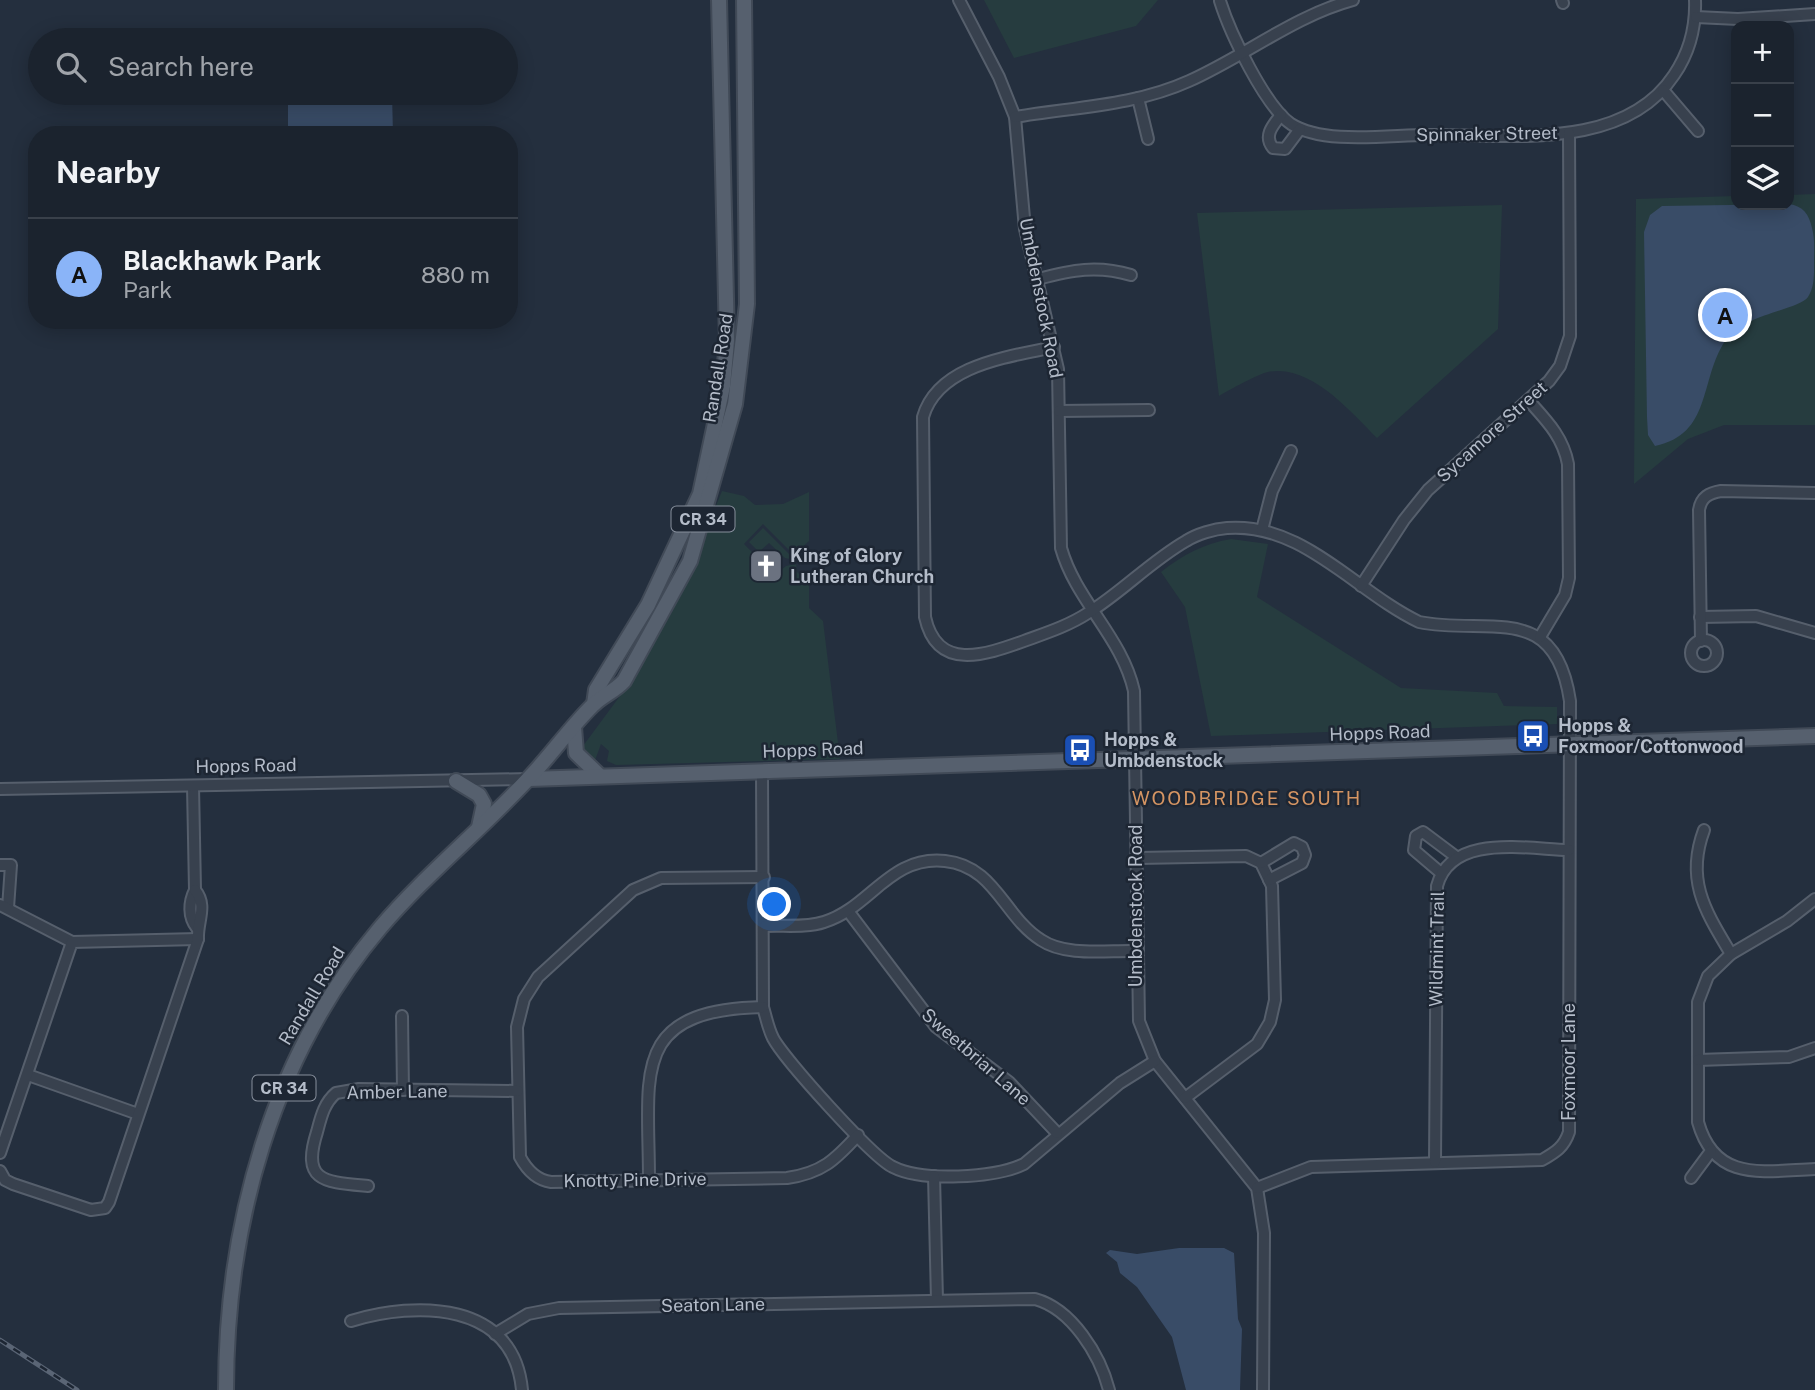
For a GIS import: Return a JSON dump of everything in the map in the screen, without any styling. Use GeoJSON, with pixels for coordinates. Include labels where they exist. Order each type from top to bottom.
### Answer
{"type":"FeatureCollection","features":[{"type":"Feature","properties":{"kind":"main road","name":"Randall Road"},"geometry":{"type":"LineString","coordinates":[[594,704],[596,690],[648,605],[700,494],[718,411],[727,341],[719,0]]}},
{"type":"Feature","properties":{"kind":"main road","name":"Randall Road"},"geometry":{"type":"LineString","coordinates":[[226,1390],[228,1308],[242,1216],[259,1156],[293,1067],[353,962],[381,927],[529,779],[594,704],[612,694],[624,681],[690,561],[735,404],[747,304],[744,0]]}},
{"type":"Feature","properties":{"kind":"main road"},"geometry":{"type":"LineString","coordinates":[[574,727],[576,753],[600,776]]}},
{"type":"Feature","properties":{"kind":"main road","name":"Hopps Road"},"geometry":{"type":"LineString","coordinates":[[529,779],[1815,736]]}},
{"type":"Feature","properties":{"kind":"main road"},"geometry":{"type":"LineString","coordinates":[[456,781],[479,795],[484,804],[479,828]]}},
{"type":"Feature","properties":{"kind":"street","name":"Umbdenstock Road"},"geometry":{"type":"LineString","coordinates":[[959,0],[999,77],[1015,117],[1025,229],[1055,347],[1059,411],[1060,548],[1067,571],[1123,656],[1130,674],[1135,707],[1138,858],[1136,951],[1139,1021],[1155,1060],[1257,1188],[1264,1233],[1263,1390]]}},
{"type":"Feature","properties":{"kind":"street"},"geometry":{"type":"LineString","coordinates":[[1015,117],[1138,98],[1188,82],[1307,17],[1353,0]]}},
{"type":"Feature","properties":{"kind":"street","name":"Spinnaker Street"},"geometry":{"type":"LineString","coordinates":[[1220,1],[1243,52],[1281,115],[1300,129],[1343,136],[1569,133],[1616,123],[1663,90],[1684,60],[1696,17],[1695,0]]}},
{"type":"Feature","properties":{"kind":"street"},"geometry":{"type":"LineString","coordinates":[[1696,17],[1738,19],[1815,14]]}},
{"type":"Feature","properties":{"kind":"street"},"geometry":{"type":"LineString","coordinates":[[1663,90],[1698,131]]}},
{"type":"Feature","properties":{"kind":"street"},"geometry":{"type":"LineString","coordinates":[[1138,98],[1147,139]]}},
{"type":"Feature","properties":{"kind":"street"},"geometry":{"type":"LineString","coordinates":[[1281,115],[1270,131],[1268,141],[1273,148],[1285,149],[1300,129]]}},
{"type":"Feature","properties":{"kind":"street","name":"Sycamore Street"},"geometry":{"type":"LineString","coordinates":[[1361,586],[1404,520],[1429,490],[1529,401],[1560,366],[1570,336],[1569,133]]}},
{"type":"Feature","properties":{"kind":"street"},"geometry":{"type":"LineString","coordinates":[[1038,279],[1087,268],[1108,269],[1131,275]]}},
{"type":"Feature","properties":{"kind":"street"},"geometry":{"type":"LineString","coordinates":[[1055,347],[993,362],[949,380],[930,398],[923,417],[925,617],[928,632],[939,646],[958,655],[988,653],[1059,628],[1091,611],[1189,539],[1226,528],[1262,530],[1286,537],[1419,622],[1435,625],[1499,625],[1540,638],[1565,595],[1569,578],[1568,464],[1565,448],[1556,430],[1529,401]]}},
{"type":"Feature","properties":{"kind":"street"},"geometry":{"type":"LineString","coordinates":[[1059,411],[1149,410]]}},
{"type":"Feature","properties":{"kind":"street"},"geometry":{"type":"LineString","coordinates":[[1262,530],[1272,491],[1292,450]]}},
{"type":"Feature","properties":{"kind":"street"},"geometry":{"type":"LineString","coordinates":[[1701,640],[1699,510],[1703,499],[1721,491],[1815,494]]}},
{"type":"Feature","properties":{"kind":"street"},"geometry":{"type":"LineString","coordinates":[[1700,617],[1756,616],[1815,633]]}},
{"type":"Feature","properties":{"kind":"street","name":"Foxmoor Lane"},"geometry":{"type":"LineString","coordinates":[[1257,1188],[1311,1167],[1542,1160],[1559,1151],[1566,1142],[1569,1132],[1567,683],[1557,659],[1540,638]]}},
{"type":"Feature","properties":{"kind":"street"},"geometry":{"type":"LineString","coordinates":[[762,771],[764,1007],[773,1038],[881,1161],[894,1168],[934,1176],[1011,1170],[1024,1164],[1057,1133],[1120,1083],[1155,1060]]}},
{"type":"Feature","properties":{"kind":"street","name":"Hopps Road"},"geometry":{"type":"LineString","coordinates":[[0,789],[529,779]]}},
{"type":"Feature","properties":{"kind":"street"},"geometry":{"type":"LineString","coordinates":[[0,1171],[5,1180],[13,1184],[97,1211],[109,1202],[198,933],[191,920],[191,898],[195,890],[193,786]]}},
{"type":"Feature","properties":{"kind":"street"},"geometry":{"type":"LineString","coordinates":[[1704,830],[1698,846],[1701,903],[1731,954]]}},
{"type":"Feature","properties":{"kind":"street"},"geometry":{"type":"LineString","coordinates":[[1441,873],[1414,850],[1416,836],[1423,832],[1455,856],[1480,849],[1569,850]]}},
{"type":"Feature","properties":{"kind":"street"},"geometry":{"type":"LineString","coordinates":[[1261,863],[1294,843],[1302,847],[1305,855],[1302,863],[1269,880]]}},
{"type":"Feature","properties":{"kind":"street"},"geometry":{"type":"LineString","coordinates":[[1138,858],[1246,856],[1261,863],[1272,886],[1275,1000],[1270,1022],[1257,1044],[1185,1098]]}},
{"type":"Feature","properties":{"kind":"street","name":"Wildmint Trail"},"geometry":{"type":"LineString","coordinates":[[1435,1162],[1437,886],[1441,873],[1455,856]]}},
{"type":"Feature","properties":{"kind":"street"},"geometry":{"type":"LineString","coordinates":[[765,926],[825,922],[848,911],[880,883],[908,864],[944,861],[977,871],[1042,941],[1076,950],[1136,951]]}},
{"type":"Feature","properties":{"kind":"street"},"geometry":{"type":"LineString","coordinates":[[0,865],[11,865],[4,906],[72,942],[198,933]]}},
{"type":"Feature","properties":{"kind":"street","name":"Knotty Pine Drive"},"geometry":{"type":"LineString","coordinates":[[764,877],[661,878],[632,890],[538,977],[524,999],[517,1027],[520,1157],[529,1171],[542,1181],[802,1176],[815,1172],[835,1159],[858,1135]]}},
{"type":"Feature","properties":{"kind":"street"},"geometry":{"type":"LineString","coordinates":[[1815,899],[1787,921],[1731,954],[1708,976],[1698,1002],[1698,1122],[1703,1140],[1711,1152],[1724,1165],[1754,1171],[1815,1169]]}},
{"type":"Feature","properties":{"kind":"street","name":"Sweetbriar Lane"},"geometry":{"type":"LineString","coordinates":[[848,911],[936,1027],[1009,1082],[1057,1133]]}},
{"type":"Feature","properties":{"kind":"street"},"geometry":{"type":"LineString","coordinates":[[0,1153],[72,942]]}},
{"type":"Feature","properties":{"kind":"street"},"geometry":{"type":"LineString","coordinates":[[649,1180],[649,1082],[662,1043],[677,1026],[691,1017],[725,1009],[764,1007]]}},
{"type":"Feature","properties":{"kind":"street"},"geometry":{"type":"LineString","coordinates":[[402,1016],[403,1090]]}},
{"type":"Feature","properties":{"kind":"street"},"geometry":{"type":"LineString","coordinates":[[1698,1060],[1789,1057],[1815,1048]]}},
{"type":"Feature","properties":{"kind":"street"},"geometry":{"type":"LineString","coordinates":[[28,1076],[138,1114]]}},
{"type":"Feature","properties":{"kind":"street","name":"Amber Lane"},"geometry":{"type":"LineString","coordinates":[[368,1186],[335,1183],[314,1172],[310,1157],[329,1099],[345,1091],[518,1090]]}},
{"type":"Feature","properties":{"kind":"street"},"geometry":{"type":"LineString","coordinates":[[1691,1178],[1711,1152]]}},
{"type":"Feature","properties":{"kind":"street"},"geometry":{"type":"LineString","coordinates":[[934,1176],[937,1300]]}},
{"type":"Feature","properties":{"kind":"street","name":"Seaton Lane"},"geometry":{"type":"LineString","coordinates":[[495,1334],[528,1314],[559,1308],[1022,1298],[1054,1307],[1077,1329],[1096,1357],[1109,1390]]}},
{"type":"Feature","properties":{"kind":"street"},"geometry":{"type":"LineString","coordinates":[[351,1321],[396,1312],[437,1310],[475,1318],[495,1334],[513,1357],[522,1390]]}},
{"type":"Feature","properties":{"kind":"green space"},"geometry":{"type":"Polygon","coordinates":[[[984,0],[1158,0],[1136,26],[1014,58],[984,0]]]}},
{"type":"Feature","properties":{"kind":"green space"},"geometry":{"type":"Polygon","coordinates":[[[1815,194],[1815,425],[1724,425],[1688,439],[1634,484],[1636,199],[1731,196],[1731,210],[1794,210],[1794,195],[1815,194]]]}},
{"type":"Feature","properties":{"kind":"green space"},"geometry":{"type":"Polygon","coordinates":[[[1502,205],[1498,329],[1377,438],[1329,392],[1299,375],[1284,371],[1268,372],[1219,396],[1197,213],[1502,205]]]}},
{"type":"Feature","properties":{"kind":"green space"},"geometry":{"type":"Polygon","coordinates":[[[722,491],[744,496],[755,505],[783,504],[809,492],[809,541],[798,551],[796,557],[763,524],[744,544],[756,556],[750,562],[769,580],[786,566],[796,564],[797,572],[809,583],[809,608],[823,621],[840,759],[616,765],[607,761],[609,751],[601,744],[594,763],[580,750],[631,681],[673,610],[722,491]]]}},
{"type":"Feature","properties":{"kind":"green space"},"geometry":{"type":"Polygon","coordinates":[[[763,528],[795,560],[785,558],[769,543],[759,552],[749,542],[763,528]]]}},
{"type":"Feature","properties":{"kind":"green space"},"geometry":{"type":"Polygon","coordinates":[[[1231,539],[1268,544],[1257,597],[1401,688],[1497,693],[1504,706],[1557,707],[1557,724],[1211,736],[1185,607],[1161,572],[1194,551],[1231,539]]]}},
{"type":"Feature","properties":{"kind":"water"},"geometry":{"type":"Polygon","coordinates":[[[288,105],[392,105],[393,126],[288,126],[288,105]]]}},
{"type":"Feature","properties":{"kind":"water"},"geometry":{"type":"Polygon","coordinates":[[[1731,205],[1731,210],[1794,210],[1794,206],[1798,207],[1805,212],[1812,228],[1814,275],[1810,293],[1803,302],[1756,319],[1733,332],[1717,357],[1695,418],[1686,430],[1673,440],[1655,446],[1648,435],[1647,417],[1644,232],[1650,215],[1662,206],[1731,205]]]}},
{"type":"Feature","properties":{"kind":"water"},"geometry":{"type":"Polygon","coordinates":[[[1179,1248],[1224,1248],[1234,1253],[1238,1319],[1242,1329],[1240,1390],[1186,1390],[1172,1337],[1137,1287],[1120,1273],[1117,1262],[1106,1253],[1110,1250],[1137,1254],[1179,1248]]]}},
{"type":"Feature","properties":{"kind":"railway"},"geometry":{"type":"LineString","coordinates":[[0,1340],[77,1390]]}},
{"type":"Feature","properties":{"kind":"place","name":"Blackhawk Park"},"geometry":{"type":"Point","coordinates":[1725,315]}},
{"type":"Feature","properties":{"kind":"place","name":"King of Glory Lutheran Church"},"geometry":{"type":"Point","coordinates":[766,566]}},
{"type":"Feature","properties":{"kind":"place","name":"Hopps & Foxmoor/Cottonwood"},"geometry":{"type":"Point","coordinates":[1533,736]}},
{"type":"Feature","properties":{"kind":"place","name":"Hopps & Umbdenstock"},"geometry":{"type":"Point","coordinates":[1080,750]}},
{"type":"Feature","properties":{"kind":"district","name":"WOODBRIDGE SOUTH"},"geometry":{"type":"Point","coordinates":[1247,798]}}]}
